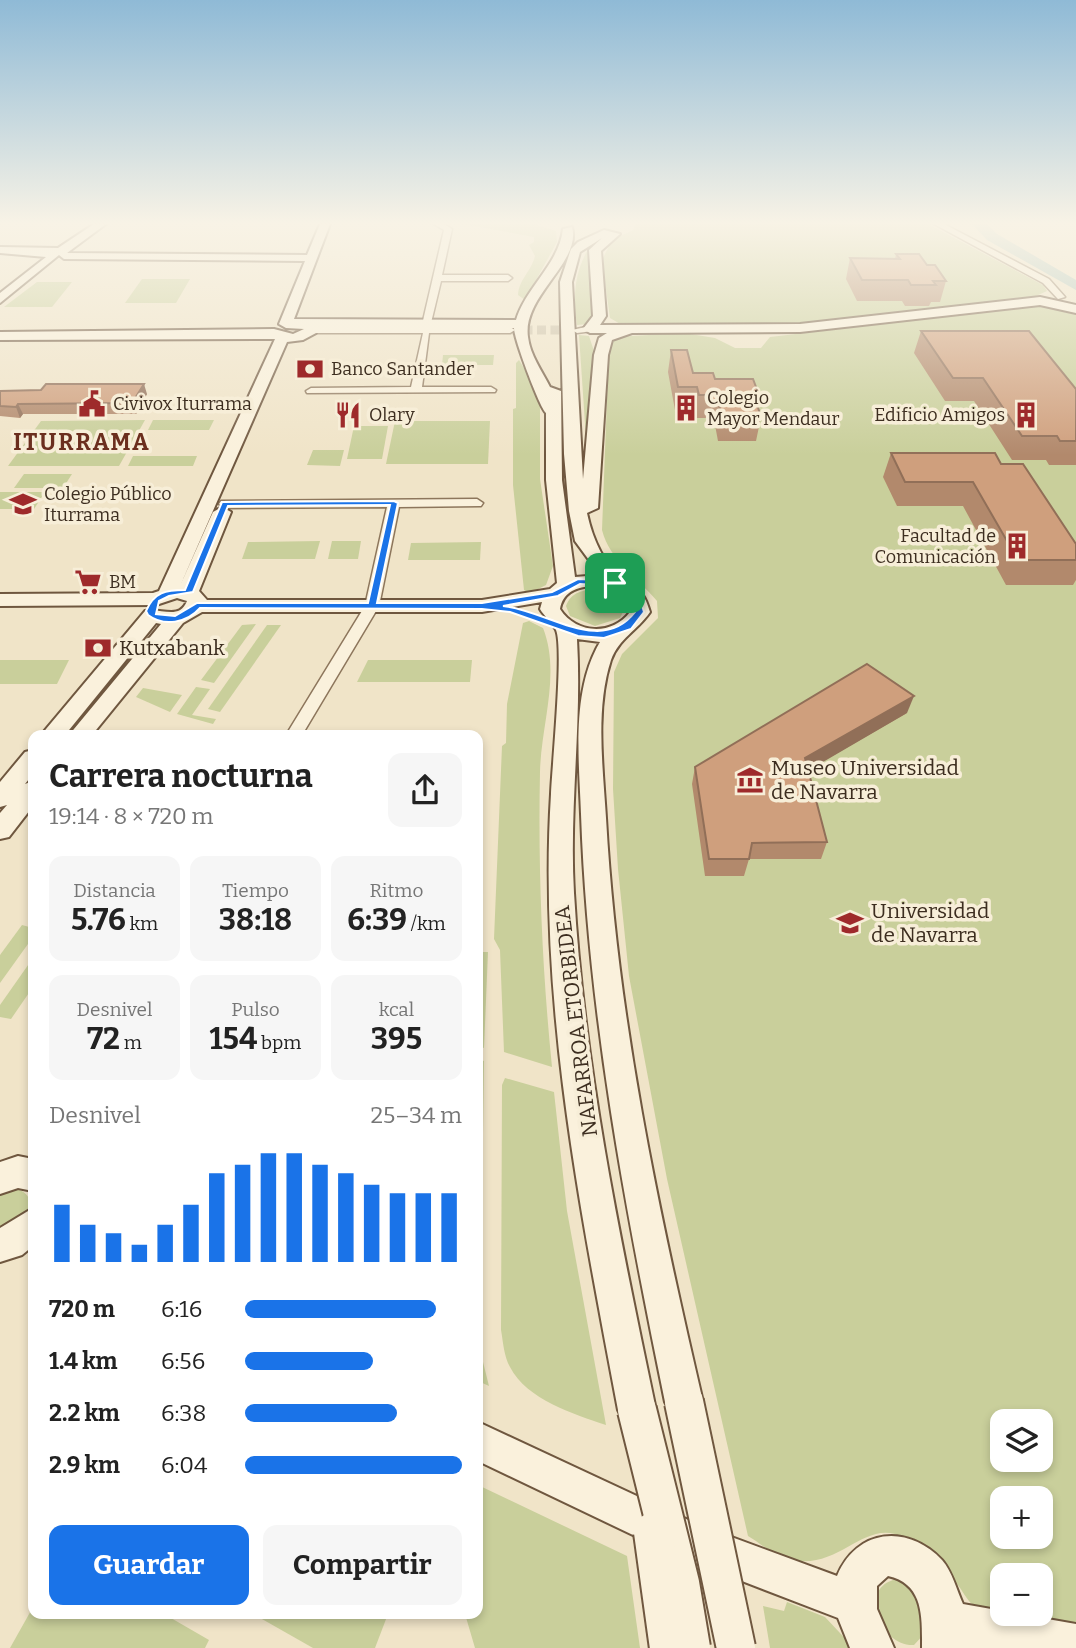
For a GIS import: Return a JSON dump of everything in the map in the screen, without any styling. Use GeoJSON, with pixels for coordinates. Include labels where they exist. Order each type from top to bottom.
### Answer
{"type":"FeatureCollection","features":[{"type":"Feature","properties":{"kind":"main road"},"geometry":{"type":"LineString","coordinates":[[56,730],[156,605],[293,330],[298,301]]}},
{"type":"Feature","properties":{"kind":"main road"},"geometry":{"type":"LineString","coordinates":[[156,605],[162,620],[176,619],[190,613],[225,504],[305,301]]}},
{"type":"Feature","properties":{"kind":"main road"},"geometry":{"type":"LineString","coordinates":[[517,330],[532,301]]}},
{"type":"Feature","properties":{"kind":"main road"},"geometry":{"type":"LineString","coordinates":[[552,318],[553,301]]}},
{"type":"Feature","properties":{"kind":"main road"},"geometry":{"type":"LineString","coordinates":[[0,611],[156,605],[193,599],[372,606],[482,606],[521,611],[590,635],[616,632],[636,620],[640,612],[635,595],[615,583],[584,541],[578,511],[567,301]]}},
{"type":"Feature","properties":{"kind":"main road"},"geometry":{"type":"LineString","coordinates":[[599,301],[600,316],[611,325],[628,330]]}},
{"type":"Feature","properties":{"kind":"main road"},"geometry":{"type":"LineString","coordinates":[[584,330],[800,328],[1048,301]]}},
{"type":"Feature","properties":{"kind":"main road"},"geometry":{"type":"LineString","coordinates":[[1057,301],[1062,308],[1076,309]]}},
{"type":"Feature","properties":{"kind":"main road"},"geometry":{"type":"LineString","coordinates":[[584,330],[600,316]]}},
{"type":"Feature","properties":{"kind":"main road"},"geometry":{"type":"LineString","coordinates":[[0,330],[517,330]]}},
{"type":"Feature","properties":{"kind":"main road"},"geometry":{"type":"LineString","coordinates":[[0,336],[293,330]]}},
{"type":"Feature","properties":{"kind":"main road"},"geometry":{"type":"LineString","coordinates":[[517,330],[545,387],[553,427]]}},
{"type":"Feature","properties":{"kind":"main road"},"geometry":{"type":"LineString","coordinates":[[584,330],[598,338],[601,355]]}},
{"type":"Feature","properties":{"kind":"main road"},"geometry":{"type":"LineString","coordinates":[[602,567],[589,519],[601,355],[606,338],[628,330]]}},
{"type":"Feature","properties":{"kind":"main road"},"geometry":{"type":"LineString","coordinates":[[553,369],[554,480],[561,590],[550,609],[563,626]]}},
{"type":"Feature","properties":{"kind":"main road"},"geometry":{"type":"LineString","coordinates":[[482,606],[561,590],[590,580],[615,583]]}},
{"type":"Feature","properties":{"kind":"main road"},"geometry":{"type":"LineString","coordinates":[[0,600],[156,605]]}},
{"type":"Feature","properties":{"kind":"main road"},"geometry":{"type":"LineString","coordinates":[[84,730],[176,619]]}},
{"type":"Feature","properties":{"kind":"main road","name":"NAFARROA ETORBIDEA"},"geometry":{"type":"LineString","coordinates":[[563,626],[569,657],[562,787],[561,891],[571,1017],[604,1240],[636,1410],[669,1648]]}},
{"type":"Feature","properties":{"kind":"main road","name":"NAFARROA ETORBIDEA"},"geometry":{"type":"LineString","coordinates":[[616,632],[600,662],[592,721],[594,887],[608,1019],[647,1231],[736,1648]]}},
{"type":"Feature","properties":{"kind":"main road"},"geometry":{"type":"LineString","coordinates":[[0,798],[28,764]]}},
{"type":"Feature","properties":{"kind":"main road"},"geometry":{"type":"LineString","coordinates":[[0,830],[28,796]]}},
{"type":"Feature","properties":{"kind":"main road"},"geometry":{"type":"LineString","coordinates":[[0,1245],[18,1239],[28,1230]]}},
{"type":"Feature","properties":{"kind":"main road","name":"NAFARROA ETORBIDEA"},"geometry":{"type":"LineString","coordinates":[[684,1402],[718,1648]]}},
{"type":"Feature","properties":{"kind":"main road","name":"NAFARROA ETORBIDEA"},"geometry":{"type":"LineString","coordinates":[[636,1410],[680,1583],[691,1648]]}},
{"type":"Feature","properties":{"kind":"main road"},"geometry":{"type":"LineString","coordinates":[[483,1443],[691,1542],[855,1603]]}},
{"type":"Feature","properties":{"kind":"main road"},"geometry":{"type":"LineString","coordinates":[[872,1648],[860,1628],[855,1603],[857,1578],[869,1560],[886,1553],[907,1557],[926,1573],[940,1596],[945,1635],[1076,1646]]}},
{"type":"Feature","properties":{"kind":"street"},"geometry":{"type":"LineString","coordinates":[[416,390],[433,301]]}},
{"type":"Feature","properties":{"kind":"street"},"geometry":{"type":"LineString","coordinates":[[293,330],[517,330]]}},
{"type":"Feature","properties":{"kind":"street"},"geometry":{"type":"LineString","coordinates":[[311,391],[491,390]]}},
{"type":"Feature","properties":{"kind":"street"},"geometry":{"type":"LineString","coordinates":[[297,730],[372,606],[394,503]]}},
{"type":"Feature","properties":{"kind":"street"},"geometry":{"type":"LineString","coordinates":[[225,504],[477,503]]}},
{"type":"Feature","properties":{"kind":"green space"},"geometry":{"type":"Polygon","coordinates":[[[12,301],[57,301],[52,307],[4,307],[12,301]]]}},
{"type":"Feature","properties":{"kind":"green space"},"geometry":{"type":"Polygon","coordinates":[[[126,301],[177,301],[176,303],[125,303],[126,301]]]}},
{"type":"Feature","properties":{"kind":"green space"},"geometry":{"type":"Polygon","coordinates":[[[575,301],[591,301],[592,316],[588,324],[577,325],[575,301]]]}},
{"type":"Feature","properties":{"kind":"green space"},"geometry":{"type":"Polygon","coordinates":[[[608,301],[1019,301],[793,325],[622,325],[610,318],[608,301]]]}},
{"type":"Feature","properties":{"kind":"green space","name":"Universidad de Navarra"},"geometry":{"type":"Polygon","coordinates":[[[1040,306],[1076,315],[1076,1629],[1053,1626],[1053,1563],[990,1563],[990,1614],[971,1603],[930,1554],[895,1534],[870,1536],[832,1555],[818,1560],[802,1561],[780,1556],[748,1536],[667,1179],[629,976],[618,869],[613,789],[614,672],[622,654],[658,618],[657,601],[611,551],[602,530],[609,347],[614,337],[684,333],[715,338],[735,348],[761,348],[770,337],[1040,306]]]}},
{"type":"Feature","properties":{"kind":"green space"},"geometry":{"type":"Polygon","coordinates":[[[579,335],[589,336],[596,357],[589,438],[586,438],[579,335]]]}},
{"type":"Feature","properties":{"kind":"green space"},"geometry":{"type":"Polygon","coordinates":[[[443,355],[494,355],[493,365],[442,365],[443,355]]]}},
{"type":"Feature","properties":{"kind":"green space"},"geometry":{"type":"Polygon","coordinates":[[[519,360],[540,394],[540,479],[553,566],[546,585],[530,593],[524,590],[513,485],[513,409],[516,408],[516,363],[519,360]]]}},
{"type":"Feature","properties":{"kind":"green space"},"geometry":{"type":"Polygon","coordinates":[[[145,420],[119,466],[8,466],[41,421],[145,420]]]}},
{"type":"Feature","properties":{"kind":"green space"},"geometry":{"type":"Polygon","coordinates":[[[153,420],[214,420],[209,430],[148,430],[153,420]]]}},
{"type":"Feature","properties":{"kind":"green space"},"geometry":{"type":"Polygon","coordinates":[[[395,421],[490,421],[488,464],[386,464],[395,421]]]}},
{"type":"Feature","properties":{"kind":"green space"},"geometry":{"type":"Polygon","coordinates":[[[354,426],[388,426],[382,459],[347,459],[354,426]]]}},
{"type":"Feature","properties":{"kind":"green space"},"geometry":{"type":"Polygon","coordinates":[[[313,450],[344,450],[340,466],[307,465],[313,450]]]}},
{"type":"Feature","properties":{"kind":"green space"},"geometry":{"type":"Polygon","coordinates":[[[133,456],[197,456],[193,466],[128,466],[133,456]]]}},
{"type":"Feature","properties":{"kind":"green space"},"geometry":{"type":"Polygon","coordinates":[[[24,474],[72,474],[63,488],[14,488],[24,474]]]}},
{"type":"Feature","properties":{"kind":"green space"},"geometry":{"type":"Polygon","coordinates":[[[0,492],[45,492],[34,509],[0,509],[0,492]]]}},
{"type":"Feature","properties":{"kind":"green space"},"geometry":{"type":"Polygon","coordinates":[[[320,541],[315,559],[242,559],[248,542],[320,541]]]}},
{"type":"Feature","properties":{"kind":"green space"},"geometry":{"type":"Polygon","coordinates":[[[332,541],[361,541],[358,559],[328,559],[332,541]]]}},
{"type":"Feature","properties":{"kind":"green space"},"geometry":{"type":"Polygon","coordinates":[[[481,542],[480,560],[408,560],[411,543],[481,542]]]}},
{"type":"Feature","properties":{"kind":"green space"},"geometry":{"type":"Polygon","coordinates":[[[596,589],[620,598],[625,608],[620,618],[595,626],[570,616],[566,606],[571,598],[582,591],[596,589]]]}},
{"type":"Feature","properties":{"kind":"green space"},"geometry":{"type":"Polygon","coordinates":[[[529,621],[543,628],[550,663],[549,699],[540,772],[540,883],[552,1067],[504,1052],[500,950],[494,939],[502,746],[506,743],[507,704],[523,623],[529,621]]]}},
{"type":"Feature","properties":{"kind":"green space"},"geometry":{"type":"Polygon","coordinates":[[[256,624],[214,683],[201,680],[242,625],[256,624]]]}},
{"type":"Feature","properties":{"kind":"green space"},"geometry":{"type":"Polygon","coordinates":[[[267,625],[281,625],[220,712],[208,709],[267,625]]]}},
{"type":"Feature","properties":{"kind":"green space"},"geometry":{"type":"Polygon","coordinates":[[[0,660],[69,660],[57,684],[0,684],[0,660]]]}},
{"type":"Feature","properties":{"kind":"green space"},"geometry":{"type":"Polygon","coordinates":[[[368,660],[472,660],[470,682],[357,682],[368,660]]]}},
{"type":"Feature","properties":{"kind":"green space"},"geometry":{"type":"Polygon","coordinates":[[[196,687],[210,689],[192,715],[216,719],[213,724],[177,714],[196,687]]]}},
{"type":"Feature","properties":{"kind":"green space"},"geometry":{"type":"Polygon","coordinates":[[[143,688],[182,695],[170,712],[136,697],[143,688]]]}},
{"type":"Feature","properties":{"kind":"green space"},"geometry":{"type":"Polygon","coordinates":[[[22,925],[28,927],[28,944],[0,983],[0,955],[22,925]]]}},
{"type":"Feature","properties":{"kind":"green space"},"geometry":{"type":"Polygon","coordinates":[[[483,952],[488,952],[484,1048],[483,952]]]}},
{"type":"Feature","properties":{"kind":"green space"},"geometry":{"type":"Polygon","coordinates":[[[28,965],[28,994],[11,1019],[0,1017],[0,1005],[28,965]]]}},
{"type":"Feature","properties":{"kind":"green space"},"geometry":{"type":"Polygon","coordinates":[[[483,1061],[484,1061],[483,1133],[483,1061]]]}},
{"type":"Feature","properties":{"kind":"green space"},"geometry":{"type":"Polygon","coordinates":[[[505,1078],[554,1092],[567,1211],[606,1425],[566,1411],[539,1397],[518,1379],[506,1359],[501,1330],[502,1085],[505,1078]]]}},
{"type":"Feature","properties":{"kind":"green space"},"geometry":{"type":"Polygon","coordinates":[[[12,1189],[22,1191],[28,1197],[28,1212],[0,1231],[0,1194],[12,1189]]]}},
{"type":"Feature","properties":{"kind":"green space"},"geometry":{"type":"Polygon","coordinates":[[[483,1362],[489,1386],[483,1383],[483,1362]]]}},
{"type":"Feature","properties":{"kind":"green space"},"geometry":{"type":"Polygon","coordinates":[[[483,1487],[627,1556],[640,1648],[475,1648],[466,1619],[483,1619],[483,1487]]]}},
{"type":"Feature","properties":{"kind":"green space"},"geometry":{"type":"Polygon","coordinates":[[[893,1580],[902,1581],[917,1593],[925,1633],[914,1645],[902,1643],[892,1637],[878,1617],[877,1595],[882,1586],[893,1580]]]}},
{"type":"Feature","properties":{"kind":"green space"},"geometry":{"type":"Polygon","coordinates":[[[787,1602],[825,1617],[854,1648],[770,1648],[763,1606],[784,1611],[787,1602]]]}},
{"type":"Feature","properties":{"kind":"green space"},"geometry":{"type":"Polygon","coordinates":[[[28,1616],[28,1619],[173,1619],[209,1640],[205,1648],[10,1648],[28,1616]]]}},
{"type":"Feature","properties":{"kind":"green space"},"geometry":{"type":"Polygon","coordinates":[[[262,1619],[386,1619],[375,1648],[313,1648],[262,1619]]]}},
{"type":"Feature","properties":{"kind":"building"},"geometry":{"type":"Polygon","coordinates":[[[921,331],[1029,331],[1076,389],[1076,441],[1060,441],[1057,436],[1022,436],[983,378],[953,378],[921,331]]]}},
{"type":"Feature","properties":{"kind":"building"},"geometry":{"type":"Polygon","coordinates":[[[671,350],[687,350],[693,373],[713,373],[715,379],[753,379],[759,395],[754,395],[761,417],[722,417],[718,401],[712,401],[710,395],[699,395],[697,387],[678,387],[671,350]]]}},
{"type":"Feature","properties":{"kind":"building"},"geometry":{"type":"Polygon","coordinates":[[[46,384],[144,384],[132,403],[0,406],[0,391],[41,390],[46,384]]]}},
{"type":"Feature","properties":{"kind":"building"},"geometry":{"type":"Polygon","coordinates":[[[891,453],[995,453],[1001,464],[1023,464],[1076,544],[1076,560],[1018,560],[973,482],[905,482],[891,453]]]}},
{"type":"Feature","properties":{"kind":"building","name":"Museo Universidad de Navarra"},"geometry":{"type":"Polygon","coordinates":[[[867,664],[914,696],[805,758],[827,842],[752,843],[749,859],[709,859],[695,767],[867,664]]]}},
{"type":"Feature","properties":{"kind":"tunnel"},"geometry":{"type":"LineString","coordinates":[[510,330],[577,330]]}},
{"type":"Feature","properties":{"kind":"place","name":"Banco Santander"},"geometry":{"type":"Point","coordinates":[310,369]}},
{"type":"Feature","properties":{"kind":"place","name":"Civivox Iturrama"},"geometry":{"type":"Point","coordinates":[92,404]}},
{"type":"Feature","properties":{"kind":"place","name":"Colegio Mayor Mendaur"},"geometry":{"type":"Point","coordinates":[686,408]}},
{"type":"Feature","properties":{"kind":"place","name":"Olary"},"geometry":{"type":"Point","coordinates":[348,415]}},
{"type":"Feature","properties":{"kind":"place","name":"Edificio Amigos"},"geometry":{"type":"Point","coordinates":[1026,415]}},
{"type":"Feature","properties":{"kind":"place","name":"Colegio Público Iturrama"},"geometry":{"type":"Point","coordinates":[23,504]}},
{"type":"Feature","properties":{"kind":"place","name":"Facultad de Comunicación"},"geometry":{"type":"Point","coordinates":[1017,546]}},
{"type":"Feature","properties":{"kind":"place","name":"BM"},"geometry":{"type":"Point","coordinates":[88,582]}},
{"type":"Feature","properties":{"kind":"place","name":"Kutxabank"},"geometry":{"type":"Point","coordinates":[98,648]}},
{"type":"Feature","properties":{"kind":"place","name":"Museo Universidad de Navarra"},"geometry":{"type":"Point","coordinates":[750,780]}},
{"type":"Feature","properties":{"kind":"place","name":"Universidad de Navarra"},"geometry":{"type":"Point","coordinates":[850,923]}},
{"type":"Feature","properties":{"kind":"district","name":"ITURRAMA"},"geometry":{"type":"Point","coordinates":[82,442]}},
{"type":"Feature","properties":{"kind":"route"},"geometry":{"type":"LineString","coordinates":[[615,583],[590,580],[578,582],[560,589],[555,594],[522,602],[482,606],[197,606],[190,613],[176,619],[162,620],[152,615],[151,611],[156,599],[167,593],[189,592],[225,504],[394,503],[372,606],[482,606],[511,609],[559,623],[578,633],[604,635],[628,627],[640,612],[635,595],[615,583]]}}]}
